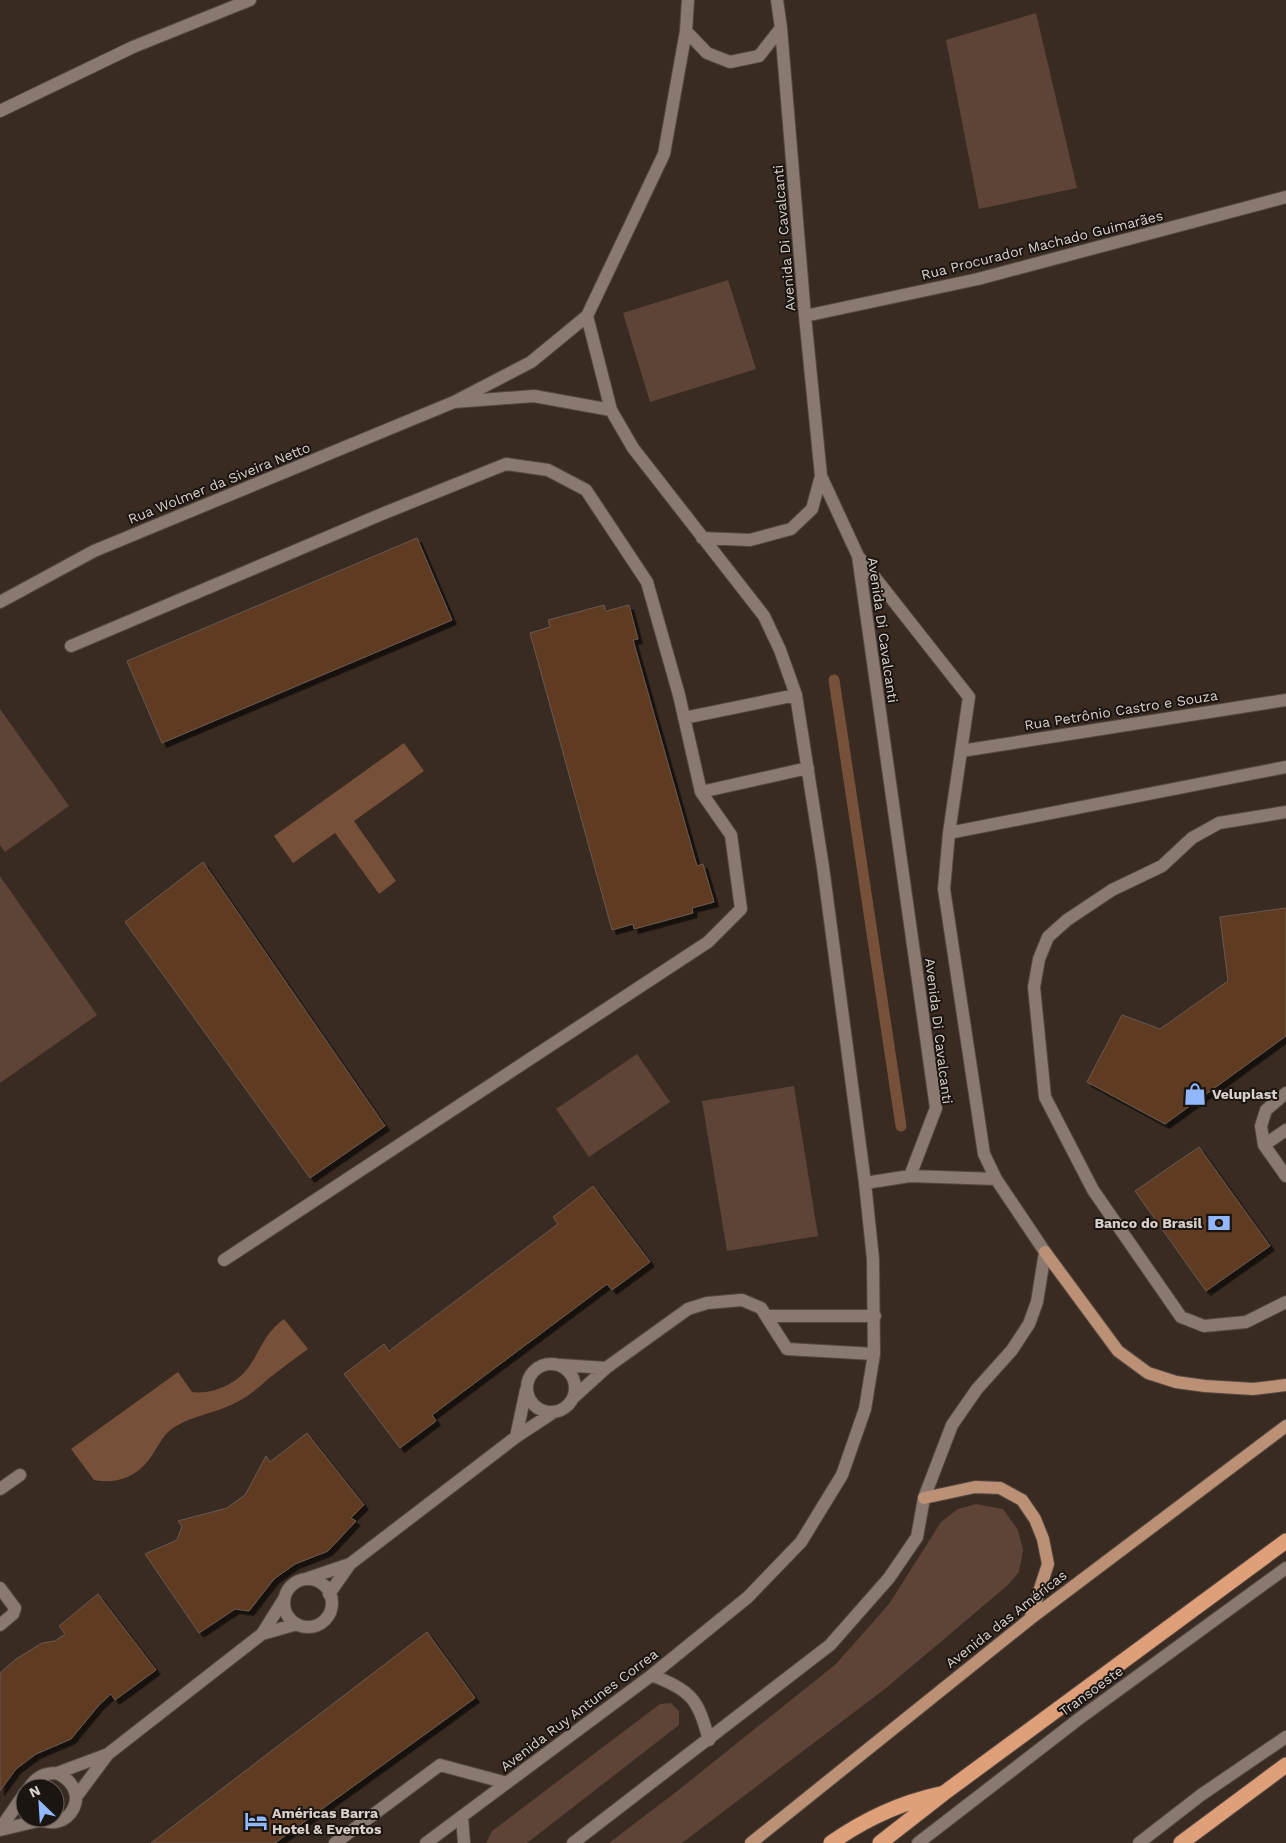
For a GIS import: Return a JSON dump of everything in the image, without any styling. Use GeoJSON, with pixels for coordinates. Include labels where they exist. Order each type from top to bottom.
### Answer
{"type":"FeatureCollection","features":[{"type":"Feature","properties":{"kind":"highway"},"geometry":{"type":"LineString","coordinates":[[880,1843],[944,1793],[1286,1541]]}},
{"type":"Feature","properties":{"kind":"highway"},"geometry":{"type":"LineString","coordinates":[[1186,1841],[1286,1765]]}},
{"type":"Feature","properties":{"kind":"highway"},"geometry":{"type":"LineString","coordinates":[[831,1843],[855,1827],[887,1810],[913,1800],[944,1793]]}},
{"type":"Feature","properties":{"kind":"main road"},"geometry":{"type":"LineString","coordinates":[[1045,1252],[1118,1351],[1148,1374],[1176,1382],[1205,1386],[1253,1389],[1286,1385]]}},
{"type":"Feature","properties":{"kind":"main road","name":"Avenida das Américas"},"geometry":{"type":"LineString","coordinates":[[751,1843],[1030,1619],[1286,1426]]}},
{"type":"Feature","properties":{"kind":"main road"},"geometry":{"type":"LineString","coordinates":[[924,1498],[975,1487],[1000,1488],[1022,1500],[1035,1520],[1043,1539],[1048,1564],[1030,1619]]}},
{"type":"Feature","properties":{"kind":"street"},"geometry":{"type":"LineString","coordinates":[[0,111],[133,47],[250,0]]}},
{"type":"Feature","properties":{"kind":"street"},"geometry":{"type":"LineString","coordinates":[[454,402],[531,362],[587,316],[664,154],[686,31],[688,0]]}},
{"type":"Feature","properties":{"kind":"street","name":"Avenida Di Cavalcanti"},"geometry":{"type":"LineString","coordinates":[[777,0],[782,28],[805,316],[821,476],[858,556],[968,697],[949,833],[944,889],[984,1154],[996,1179],[1045,1252]]}},
{"type":"Feature","properties":{"kind":"street"},"geometry":{"type":"LineString","coordinates":[[686,31],[707,53],[730,62],[760,56],[782,28]]}},
{"type":"Feature","properties":{"kind":"street","name":"Rua Procurador Machado Guimarães"},"geometry":{"type":"LineString","coordinates":[[805,316],[978,279],[1286,197]]}},
{"type":"Feature","properties":{"kind":"street"},"geometry":{"type":"LineString","coordinates":[[526,1388],[532,1403],[538,1408],[545,1412],[562,1410],[606,1368],[688,1309],[707,1303],[742,1300],[761,1308],[787,1349],[874,1354],[873,1259],[864,1184],[823,867],[794,689],[780,650],[764,616],[633,448],[611,410],[587,316]]}},
{"type":"Feature","properties":{"kind":"street"},"geometry":{"type":"LineString","coordinates":[[454,402],[534,396],[611,410]]}},
{"type":"Feature","properties":{"kind":"street","name":"Rua Wolmer da Siveira Netto"},"geometry":{"type":"LineString","coordinates":[[0,602],[94,551],[454,402]]}},
{"type":"Feature","properties":{"kind":"street"},"geometry":{"type":"LineString","coordinates":[[71,646],[382,514],[506,464],[548,470],[586,490],[647,582],[679,695],[701,792],[731,835],[740,908],[708,942],[224,1260]]}},
{"type":"Feature","properties":{"kind":"street"},"geometry":{"type":"LineString","coordinates":[[702,538],[750,540],[791,529],[812,509],[821,476]]}},
{"type":"Feature","properties":{"kind":"street","name":"Avenida Di Cavalcanti"},"geometry":{"type":"LineString","coordinates":[[858,556],[936,1108],[910,1176]]}},
{"type":"Feature","properties":{"kind":"street"},"geometry":{"type":"LineString","coordinates":[[684,718],[794,689]]}},
{"type":"Feature","properties":{"kind":"street","name":"Rua Petrônio Castro e Souza"},"geometry":{"type":"LineString","coordinates":[[961,751],[1286,700]]}},
{"type":"Feature","properties":{"kind":"street"},"geometry":{"type":"LineString","coordinates":[[949,833],[1286,767]]}},
{"type":"Feature","properties":{"kind":"street"},"geometry":{"type":"LineString","coordinates":[[701,792],[808,768]]}},
{"type":"Feature","properties":{"kind":"street"},"geometry":{"type":"LineString","coordinates":[[1286,812],[1219,823],[1192,838],[1162,866],[1112,890],[1067,920],[1048,936],[1040,959],[1034,987],[1045,1097],[1093,1190],[1180,1317],[1204,1326],[1246,1322],[1286,1302]]}},
{"type":"Feature","properties":{"kind":"street"},"geometry":{"type":"LineString","coordinates":[[1286,1094],[1266,1110],[1261,1126],[1264,1145],[1286,1176]]}},
{"type":"Feature","properties":{"kind":"street"},"geometry":{"type":"LineString","coordinates":[[1264,1145],[1286,1130]]}},
{"type":"Feature","properties":{"kind":"street"},"geometry":{"type":"LineString","coordinates":[[864,1184],[910,1176],[996,1179]]}},
{"type":"Feature","properties":{"kind":"street"},"geometry":{"type":"LineString","coordinates":[[574,1843],[830,1645],[889,1578],[917,1537],[924,1498],[952,1425],[978,1389],[1012,1350],[1029,1324],[1037,1302],[1045,1252]]}},
{"type":"Feature","properties":{"kind":"street"},"geometry":{"type":"LineString","coordinates":[[766,1316],[875,1316]]}},
{"type":"Feature","properties":{"kind":"street","name":"Avenida Ruy Antunes Correa"},"geometry":{"type":"LineString","coordinates":[[426,1843],[652,1675],[748,1598],[801,1542],[842,1474],[865,1409],[874,1354]]}},
{"type":"Feature","properties":{"kind":"street"},"geometry":{"type":"LineString","coordinates":[[516,1437],[528,1379],[538,1366],[545,1364],[606,1368]]}},
{"type":"Feature","properties":{"kind":"street"},"geometry":{"type":"LineString","coordinates":[[561,1365],[568,1369],[575,1382],[576,1390],[573,1398]]}},
{"type":"Feature","properties":{"kind":"street"},"geometry":{"type":"LineString","coordinates":[[76,1797],[108,1754],[262,1634],[291,1586],[298,1581],[306,1580],[350,1564],[516,1437],[554,1412]]}},
{"type":"Feature","properties":{"kind":"street"},"geometry":{"type":"LineString","coordinates":[[0,1489],[20,1475]]}},
{"type":"Feature","properties":{"kind":"street"},"geometry":{"type":"LineString","coordinates":[[329,1594],[350,1564]]}},
{"type":"Feature","properties":{"kind":"street","name":"Transoeste"},"geometry":{"type":"LineString","coordinates":[[918,1843],[1080,1718],[1286,1568]]}},
{"type":"Feature","properties":{"kind":"street"},"geometry":{"type":"LineString","coordinates":[[284,1599],[286,1613],[290,1620],[296,1624],[304,1627],[311,1626],[319,1624],[325,1619],[330,1613],[332,1605],[329,1594],[322,1583],[306,1580]]}},
{"type":"Feature","properties":{"kind":"street"},"geometry":{"type":"LineString","coordinates":[[0,1588],[15,1608],[13,1614],[0,1625]]}},
{"type":"Feature","properties":{"kind":"street"},"geometry":{"type":"LineString","coordinates":[[262,1634],[296,1624]]}},
{"type":"Feature","properties":{"kind":"street"},"geometry":{"type":"LineString","coordinates":[[652,1675],[677,1686],[694,1699],[703,1719],[709,1740]]}},
{"type":"Feature","properties":{"kind":"street"},"geometry":{"type":"LineString","coordinates":[[1139,1843],[1202,1795],[1286,1737]]}},
{"type":"Feature","properties":{"kind":"street"},"geometry":{"type":"LineString","coordinates":[[38,1778],[108,1754]]}},
{"type":"Feature","properties":{"kind":"street"},"geometry":{"type":"LineString","coordinates":[[335,1843],[440,1765],[507,1782]]}},
{"type":"Feature","properties":{"kind":"street"},"geometry":{"type":"LineString","coordinates":[[57,1773],[71,1782],[75,1789],[75,1806],[65,1818]]}},
{"type":"Feature","properties":{"kind":"street"},"geometry":{"type":"LineString","coordinates":[[0,1829],[15,1807]]}},
{"type":"Feature","properties":{"kind":"street"},"geometry":{"type":"LineString","coordinates":[[462,1816],[464,1843]]}},
{"type":"Feature","properties":{"kind":"street"},"geometry":{"type":"LineString","coordinates":[[0,1829],[15,1825]]}},
{"type":"Feature","properties":{"kind":"shaded area"},"geometry":{"type":"Polygon","coordinates":[[[1036,13],[1077,188],[979,209],[946,40],[1036,13]]]}},
{"type":"Feature","properties":{"kind":"shaded area"},"geometry":{"type":"Polygon","coordinates":[[[728,280],[756,369],[650,402],[623,313],[728,280]]]}},
{"type":"Feature","properties":{"kind":"shaded area"},"geometry":{"type":"Polygon","coordinates":[[[0,709],[69,806],[5,852],[0,845],[0,709]]]}},
{"type":"Feature","properties":{"kind":"shaded area"},"geometry":{"type":"Polygon","coordinates":[[[404,743],[424,771],[354,821],[396,881],[379,894],[335,833],[293,863],[274,836],[404,743]]]}},
{"type":"Feature","properties":{"kind":"shaded area"},"geometry":{"type":"Polygon","coordinates":[[[0,876],[97,1015],[0,1083],[0,876]]]}},
{"type":"Feature","properties":{"kind":"shaded area"},"geometry":{"type":"Polygon","coordinates":[[[637,1054],[670,1102],[589,1157],[556,1109],[637,1054]]]}},
{"type":"Feature","properties":{"kind":"shaded area"},"geometry":{"type":"Polygon","coordinates":[[[794,1086],[818,1236],[727,1251],[702,1101],[794,1086]]]}},
{"type":"Feature","properties":{"kind":"shaded area"},"geometry":{"type":"Polygon","coordinates":[[[284,1319],[308,1349],[241,1400],[173,1428],[162,1439],[148,1461],[137,1472],[117,1480],[94,1480],[71,1449],[178,1372],[192,1392],[217,1390],[232,1382],[245,1371],[268,1335],[284,1319]]]}},
{"type":"Feature","properties":{"kind":"shaded area"},"geometry":{"type":"Polygon","coordinates":[[[976,1504],[1003,1509],[1018,1530],[1023,1550],[1019,1572],[1008,1585],[886,1688],[682,1843],[609,1843],[836,1664],[889,1604],[941,1522],[958,1509],[976,1504]]]}},
{"type":"Feature","properties":{"kind":"shaded area"},"geometry":{"type":"Polygon","coordinates":[[[671,1703],[679,1711],[679,1725],[527,1843],[486,1843],[492,1831],[660,1704],[671,1703]]]}},
{"type":"Feature","properties":{"kind":"building"},"geometry":{"type":"Polygon","coordinates":[[[417,538],[452,620],[162,743],[127,661],[417,538]]]}},
{"type":"Feature","properties":{"kind":"building"},"geometry":{"type":"Polygon","coordinates":[[[604,605],[606,611],[629,605],[638,639],[633,640],[697,866],[703,864],[714,902],[692,908],[693,913],[634,929],[633,924],[612,930],[530,633],[550,627],[548,620],[604,605]]]}},
{"type":"Feature","properties":{"kind":"building"},"geometry":{"type":"Polygon","coordinates":[[[203,862],[385,1126],[310,1178],[125,922],[203,862]]]}},
{"type":"Feature","properties":{"kind":"building"},"geometry":{"type":"Polygon","coordinates":[[[1286,908],[1286,1036],[1165,1124],[1087,1082],[1122,1015],[1160,1029],[1228,981],[1220,917],[1286,908]]]}},
{"type":"Feature","properties":{"kind":"building"},"geometry":{"type":"Polygon","coordinates":[[[1199,1147],[1270,1246],[1206,1291],[1135,1191],[1199,1147]]]}},
{"type":"Feature","properties":{"kind":"building"},"geometry":{"type":"Polygon","coordinates":[[[593,1186],[650,1262],[612,1290],[607,1284],[432,1415],[436,1421],[400,1448],[344,1374],[384,1344],[389,1351],[558,1224],[553,1217],[593,1186]]]}},
{"type":"Feature","properties":{"kind":"building"},"geometry":{"type":"Polygon","coordinates":[[[307,1433],[364,1505],[351,1518],[356,1521],[328,1551],[295,1564],[274,1579],[249,1611],[235,1609],[199,1633],[145,1554],[177,1540],[182,1526],[178,1521],[227,1508],[245,1495],[266,1456],[270,1462],[307,1433]]]}},
{"type":"Feature","properties":{"kind":"building"},"geometry":{"type":"Polygon","coordinates":[[[98,1594],[156,1670],[115,1700],[111,1694],[99,1705],[71,1739],[36,1754],[16,1769],[0,1791],[0,1673],[16,1659],[42,1643],[55,1641],[65,1634],[59,1626],[98,1594]]]}},
{"type":"Feature","properties":{"kind":"building"},"geometry":{"type":"Polygon","coordinates":[[[427,1632],[475,1698],[275,1843],[151,1843],[427,1632]]]}},
{"type":"Feature","properties":{"kind":"waterway"},"geometry":{"type":"LineString","coordinates":[[834,680],[901,1126]]}},
{"type":"Feature","properties":{"kind":"place","name":"Veluplast"},"geometry":{"type":"Point","coordinates":[1195,1094]}},
{"type":"Feature","properties":{"kind":"place","name":"Banco do Brasil"},"geometry":{"type":"Point","coordinates":[1219,1223]}},
{"type":"Feature","properties":{"kind":"place","name":"Américas Barra Hotel & Eventos"},"geometry":{"type":"Point","coordinates":[256,1821]}}]}
